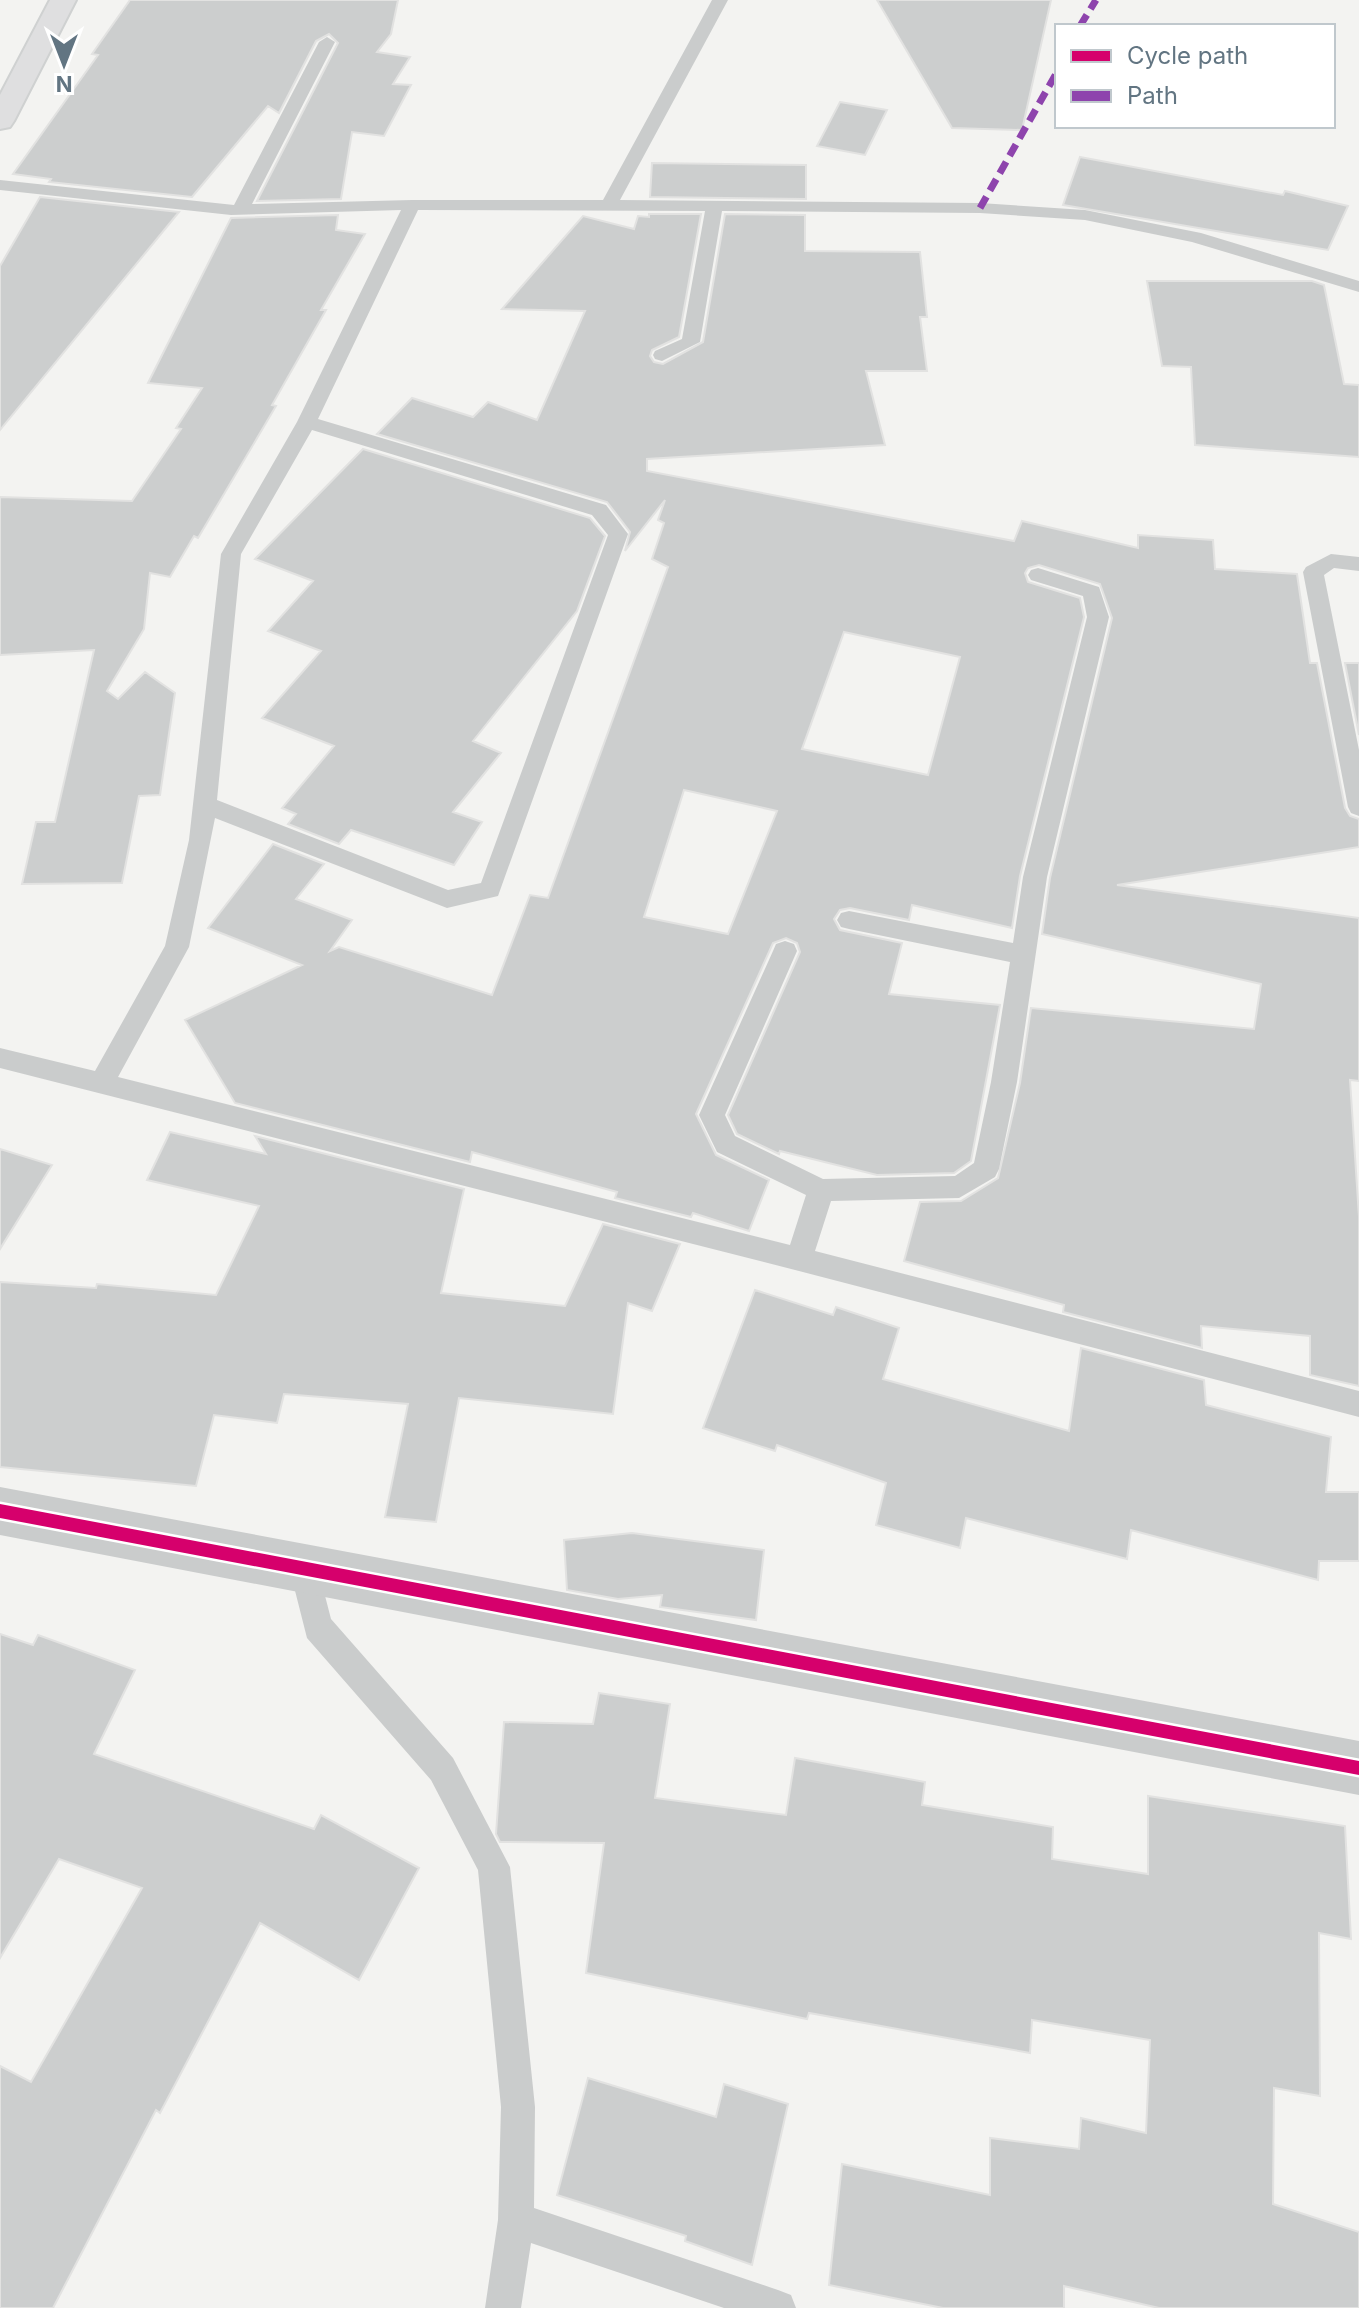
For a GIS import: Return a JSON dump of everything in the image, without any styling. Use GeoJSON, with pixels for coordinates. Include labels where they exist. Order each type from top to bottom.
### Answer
{"type":"FeatureCollection","features":[{"type":"Feature","properties":{"kind":"main road"},"geometry":{"type":"LineString","coordinates":[[0,121],[63,0]]}},
{"type":"Feature","properties":{"kind":"street"},"geometry":{"type":"LineString","coordinates":[[0,1511],[1359,1768]]}},
{"type":"Feature","properties":{"kind":"lane"},"geometry":{"type":"LineString","coordinates":[[609,205],[720,0]]}},
{"type":"Feature","properties":{"kind":"lane"},"geometry":{"type":"LineString","coordinates":[[240,210],[327,42]]}},
{"type":"Feature","properties":{"kind":"lane"},"geometry":{"type":"LineString","coordinates":[[0,185],[240,210],[412,205],[609,205],[980,208],[1085,215],[1195,237],[1359,287]]}},
{"type":"Feature","properties":{"kind":"lane"},"geometry":{"type":"LineString","coordinates":[[102,1082],[177,947],[201,840],[231,554],[307,422],[412,205]]}},
{"type":"Feature","properties":{"kind":"lane"},"geometry":{"type":"LineString","coordinates":[[662,355],[691,342],[714,206]]}},
{"type":"Feature","properties":{"kind":"lane"},"geometry":{"type":"LineString","coordinates":[[205,805],[447,899],[490,890],[618,534],[599,510],[307,422]]}},
{"type":"Feature","properties":{"kind":"lane"},"geometry":{"type":"LineString","coordinates":[[1359,564],[1331,561],[1313,572],[1359,807]]}},
{"type":"Feature","properties":{"kind":"lane"},"geometry":{"type":"LineString","coordinates":[[785,951],[712,1115],[726,1144],[821,1190],[959,1187],[986,1169],[1004,1082],[1035,877],[1098,617],[1092,592],[1038,575]]}},
{"type":"Feature","properties":{"kind":"lane"},"geometry":{"type":"LineString","coordinates":[[849,920],[1023,955]]}},
{"type":"Feature","properties":{"kind":"lane"},"geometry":{"type":"LineString","coordinates":[[0,1058],[1359,1404]]}},
{"type":"Feature","properties":{"kind":"lane"},"geometry":{"type":"LineString","coordinates":[[799,1259],[821,1190]]}},
{"type":"Feature","properties":{"kind":"lane"},"geometry":{"type":"LineString","coordinates":[[304,1567],[318,1627],[442,1769],[494,1867],[518,2107],[516,2220],[503,2308]]}},
{"type":"Feature","properties":{"kind":"lane"},"geometry":{"type":"LineString","coordinates":[[516,2220],[778,2308]]}},
{"type":"Feature","properties":{"kind":"building"},"geometry":{"type":"Polygon","coordinates":[[[130,0],[398,0],[391,34],[377,52],[410,57],[393,84],[411,85],[384,136],[352,132],[341,199],[257,201],[338,43],[329,34],[316,41],[279,113],[268,106],[192,197],[49,182],[51,179],[13,174],[98,55],[92,54],[130,0]]]}},
{"type":"Feature","properties":{"kind":"building"},"geometry":{"type":"Polygon","coordinates":[[[877,0],[1051,0],[1022,130],[952,128],[877,0]]]}},
{"type":"Feature","properties":{"kind":"building"},"geometry":{"type":"Polygon","coordinates":[[[840,102],[887,110],[865,155],[817,146],[840,102]]]}},
{"type":"Feature","properties":{"kind":"building"},"geometry":{"type":"Polygon","coordinates":[[[1080,157],[1283,195],[1285,191],[1348,206],[1328,250],[1063,205],[1080,157]]]}},
{"type":"Feature","properties":{"kind":"building"},"geometry":{"type":"Polygon","coordinates":[[[652,163],[806,165],[806,199],[650,197],[652,163]]]}},
{"type":"Feature","properties":{"kind":"building"},"geometry":{"type":"Polygon","coordinates":[[[40,197],[179,212],[0,430],[0,266],[40,197]]]}},
{"type":"Feature","properties":{"kind":"building"},"geometry":{"type":"Polygon","coordinates":[[[649,214],[701,214],[679,337],[652,350],[650,356],[654,362],[663,364],[703,342],[725,214],[805,215],[805,251],[920,252],[927,317],[920,317],[927,371],[866,371],[885,445],[647,459],[647,471],[1014,541],[1022,521],[1138,548],[1138,535],[1213,540],[1215,569],[1297,574],[1310,663],[1317,663],[1345,808],[1350,816],[1359,819],[1359,847],[1117,885],[1359,918],[1359,1081],[1350,1080],[1359,1217],[1359,1386],[1310,1375],[1310,1336],[1201,1326],[1202,1348],[1063,1312],[1064,1305],[904,1261],[920,1202],[961,1201],[998,1178],[1020,1083],[1031,1008],[1254,1029],[1261,984],[1042,934],[1050,878],[1112,618],[1100,584],[1039,565],[1028,568],[1025,573],[1028,582],[1080,598],[1084,617],[1020,876],[1012,928],[912,905],[909,920],[850,908],[840,910],[834,919],[840,930],[902,943],[889,994],[1000,1005],[971,1161],[954,1173],[877,1175],[780,1151],[779,1154],[737,1134],[728,1115],[800,952],[797,943],[786,938],[773,943],[696,1114],[716,1155],[769,1180],[749,1231],[693,1213],[691,1217],[615,1198],[617,1192],[472,1152],[470,1162],[235,1103],[185,1020],[302,965],[208,928],[273,844],[324,864],[296,899],[352,920],[330,951],[339,947],[492,995],[530,895],[548,898],[668,567],[652,559],[664,523],[658,520],[665,500],[625,551],[630,532],[607,502],[377,434],[412,398],[473,417],[488,402],[537,420],[585,311],[502,309],[583,216],[634,229],[638,216],[649,217],[649,214]],[[844,632],[802,749],[928,775],[960,657],[844,632]],[[684,790],[644,917],[728,934],[777,811],[684,790]]]}},
{"type":"Feature","properties":{"kind":"building"},"geometry":{"type":"Polygon","coordinates":[[[338,215],[336,230],[365,234],[321,310],[326,310],[272,405],[276,406],[198,538],[194,536],[170,577],[150,573],[144,629],[107,691],[118,699],[145,672],[175,693],[160,795],[139,796],[122,883],[22,884],[36,822],[55,822],[94,650],[0,655],[0,497],[132,501],[181,429],[176,428],[202,388],[148,383],[231,218],[338,215]]]}},
{"type":"Feature","properties":{"kind":"building"},"geometry":{"type":"Polygon","coordinates":[[[1147,281],[1312,281],[1324,285],[1344,384],[1359,385],[1359,457],[1195,445],[1191,367],[1162,366],[1147,281]]]}},
{"type":"Feature","properties":{"kind":"building"},"geometry":{"type":"Polygon","coordinates":[[[363,449],[590,518],[605,536],[577,611],[473,741],[501,753],[453,812],[482,822],[454,865],[351,830],[339,844],[288,824],[296,814],[282,808],[334,746],[262,718],[321,651],[268,631],[313,581],[255,559],[363,449]]]}},
{"type":"Feature","properties":{"kind":"building"},"geometry":{"type":"Polygon","coordinates":[[[1345,663],[1359,663],[1359,735],[1345,663]]]}},
{"type":"Feature","properties":{"kind":"building"},"geometry":{"type":"Polygon","coordinates":[[[170,1132],[266,1154],[255,1136],[464,1189],[441,1293],[565,1306],[603,1224],[680,1244],[652,1311],[628,1303],[613,1414],[459,1398],[436,1522],[385,1517],[408,1404],[284,1394],[277,1423],[214,1415],[196,1486],[0,1467],[0,1282],[96,1288],[97,1284],[216,1295],[259,1206],[147,1180],[170,1132]]]}},
{"type":"Feature","properties":{"kind":"building"},"geometry":{"type":"Polygon","coordinates":[[[0,1149],[52,1165],[0,1249],[0,1149]]]}},
{"type":"Feature","properties":{"kind":"building"},"geometry":{"type":"Polygon","coordinates":[[[755,1290],[833,1315],[836,1307],[899,1328],[883,1379],[1069,1431],[1081,1348],[1204,1380],[1206,1405],[1331,1437],[1326,1492],[1359,1492],[1359,1561],[1319,1561],[1318,1580],[1131,1530],[1127,1559],[966,1518],[960,1548],[876,1525],[886,1483],[777,1445],[775,1451],[703,1428],[755,1290]]]}},
{"type":"Feature","properties":{"kind":"building"},"geometry":{"type":"Polygon","coordinates":[[[632,1533],[764,1550],[756,1620],[660,1607],[662,1595],[618,1599],[567,1590],[564,1540],[632,1533]]]}},
{"type":"Feature","properties":{"kind":"building"},"geometry":{"type":"Polygon","coordinates":[[[0,1634],[33,1645],[38,1635],[135,1670],[94,1754],[314,1829],[321,1815],[419,1868],[359,1980],[260,1923],[160,2113],[156,2110],[53,2308],[0,2308],[0,2066],[31,2082],[142,1888],[59,1859],[0,1958],[0,1634]]]}},
{"type":"Feature","properties":{"kind":"building"},"geometry":{"type":"Polygon","coordinates":[[[599,1693],[670,1704],[655,1798],[786,1815],[795,1758],[925,1782],[922,1805],[1053,1827],[1052,1859],[1148,1874],[1148,1796],[1345,1826],[1351,1939],[1319,1933],[1320,2096],[1274,2088],[1273,2204],[1359,2232],[1359,2308],[1159,2308],[1064,2286],[1064,2308],[943,2308],[829,2285],[842,2164],[990,2195],[990,2138],[1079,2149],[1081,2118],[1146,2133],[1150,2040],[1032,2020],[1030,2053],[809,2013],[807,2019],[586,1973],[604,1843],[500,1842],[496,1834],[504,1722],[593,1724],[599,1693]]]}},
{"type":"Feature","properties":{"kind":"building"},"geometry":{"type":"Polygon","coordinates":[[[588,2078],[716,2117],[724,2084],[788,2104],[752,2265],[685,2241],[686,2236],[557,2195],[588,2078]]]}},
{"type":"Feature","properties":{"kind":"marked path"},"geometry":{"type":"LineString","coordinates":[[1081,24],[1096,0]]}},
{"type":"Feature","properties":{"kind":"marked path"},"geometry":{"type":"LineString","coordinates":[[980,208],[1055,76]]}},
{"type":"Feature","properties":{"kind":"cycle path"},"geometry":{"type":"LineString","coordinates":[[0,1511],[1359,1768]]}}]}
